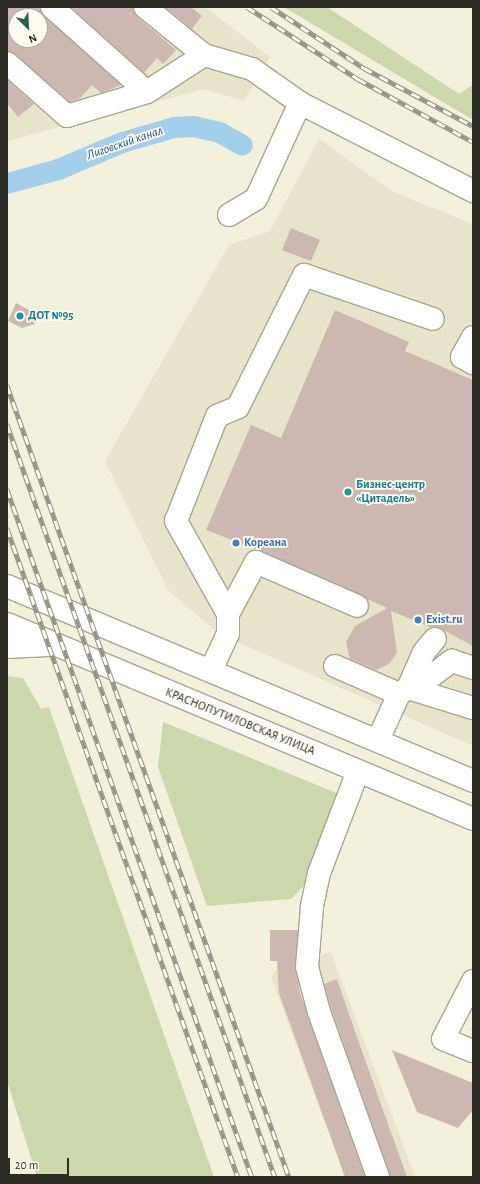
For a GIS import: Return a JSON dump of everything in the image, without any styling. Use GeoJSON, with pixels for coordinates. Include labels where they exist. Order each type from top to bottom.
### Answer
{"type":"FeatureCollection","features":[{"type":"Feature","properties":{"kind":"main road"},"geometry":{"type":"LineString","coordinates":[[52,7],[147,92]]}},
{"type":"Feature","properties":{"kind":"main road"},"geometry":{"type":"LineString","coordinates":[[145,7],[204,55],[252,69],[300,103],[473,191]]}},
{"type":"Feature","properties":{"kind":"main road"},"geometry":{"type":"LineString","coordinates":[[7,63],[67,116],[147,92],[204,55]]}},
{"type":"Feature","properties":{"kind":"main road"},"geometry":{"type":"LineString","coordinates":[[229,215],[256,199],[300,103]]}},
{"type":"Feature","properties":{"kind":"main road"},"geometry":{"type":"LineString","coordinates":[[228,614],[176,521],[218,416],[238,407],[304,275],[433,319]]}},
{"type":"Feature","properties":{"kind":"main road"},"geometry":{"type":"LineString","coordinates":[[473,336],[462,357],[473,363]]}},
{"type":"Feature","properties":{"kind":"main road"},"geometry":{"type":"LineString","coordinates":[[211,670],[228,634],[228,614],[256,562],[357,606]]}},
{"type":"Feature","properties":{"kind":"main road"},"geometry":{"type":"LineString","coordinates":[[7,586],[211,670],[473,781]]}},
{"type":"Feature","properties":{"kind":"main road","name":"КРАСНОПУТИЛОВСКАЯ УЛИЦА"},"geometry":{"type":"LineString","coordinates":[[7,624],[51,645],[473,819]]}},
{"type":"Feature","properties":{"kind":"main road"},"geometry":{"type":"LineString","coordinates":[[378,740],[424,652],[435,639]]}},
{"type":"Feature","properties":{"kind":"main road"},"geometry":{"type":"LineString","coordinates":[[7,647],[51,645]]}},
{"type":"Feature","properties":{"kind":"main road"},"geometry":{"type":"LineString","coordinates":[[403,691],[425,681],[452,661],[473,668]]}},
{"type":"Feature","properties":{"kind":"main road"},"geometry":{"type":"LineString","coordinates":[[335,666],[403,691],[473,708]]}},
{"type":"Feature","properties":{"kind":"main road"},"geometry":{"type":"LineString","coordinates":[[358,771],[319,873],[312,907],[307,967],[319,1012],[378,1177]]}},
{"type":"Feature","properties":{"kind":"main road"},"geometry":{"type":"LineString","coordinates":[[473,981],[443,1039],[473,1051]]}},
{"type":"Feature","properties":{"kind":"shaded area"},"geometry":{"type":"Polygon","coordinates":[[[7,7],[205,7],[270,57],[244,101],[204,89],[7,141],[7,7]]]}},
{"type":"Feature","properties":{"kind":"shaded area"},"geometry":{"type":"Polygon","coordinates":[[[319,139],[393,192],[473,224],[473,746],[219,634],[168,590],[105,461],[229,245],[270,231],[319,139]]]}},
{"type":"Feature","properties":{"kind":"shaded area"},"geometry":{"type":"Polygon","coordinates":[[[331,952],[415,1177],[345,1177],[271,977],[276,970],[331,952]]]}},
{"type":"Feature","properties":{"kind":"green space"},"geometry":{"type":"Polygon","coordinates":[[[284,7],[327,7],[459,94],[473,85],[473,120],[284,7]]]}},
{"type":"Feature","properties":{"kind":"green space"},"geometry":{"type":"Polygon","coordinates":[[[7,676],[23,678],[41,709],[49,707],[214,1177],[37,1177],[7,1081],[7,676]]]}},
{"type":"Feature","properties":{"kind":"green space"},"geometry":{"type":"Polygon","coordinates":[[[163,722],[339,794],[311,878],[291,899],[207,906],[158,767],[163,722]]]}},
{"type":"Feature","properties":{"kind":"building"},"geometry":{"type":"Polygon","coordinates":[[[7,7],[40,7],[8,8],[8,48],[48,48],[48,20],[121,85],[101,93],[92,85],[79,99],[70,102],[15,54],[7,51],[7,7]]]}},
{"type":"Feature","properties":{"kind":"building"},"geometry":{"type":"Polygon","coordinates":[[[71,7],[133,7],[137,17],[176,50],[163,64],[157,58],[144,73],[71,7]]]}},
{"type":"Feature","properties":{"kind":"building"},"geometry":{"type":"Polygon","coordinates":[[[165,7],[191,7],[202,16],[192,29],[165,7]]]}},
{"type":"Feature","properties":{"kind":"building"},"geometry":{"type":"Polygon","coordinates":[[[7,80],[34,104],[18,117],[7,103],[7,80]]]}},
{"type":"Feature","properties":{"kind":"building"},"geometry":{"type":"Polygon","coordinates":[[[291,228],[320,240],[311,261],[282,250],[291,228]]]}},
{"type":"Feature","properties":{"kind":"building","name":"ДОТ №95"},"geometry":{"type":"Polygon","coordinates":[[[16,303],[29,310],[35,324],[22,328],[8,321],[16,303]]]}},
{"type":"Feature","properties":{"kind":"building","name":"Бизнес-центр «Цитадель»"},"geometry":{"type":"Polygon","coordinates":[[[335,310],[409,342],[405,351],[473,380],[473,646],[438,627],[430,627],[391,611],[397,653],[389,664],[376,670],[350,659],[346,642],[355,626],[387,608],[261,551],[206,530],[251,425],[281,438],[335,310]]]}},
{"type":"Feature","properties":{"kind":"building"},"geometry":{"type":"Polygon","coordinates":[[[270,930],[298,930],[295,966],[300,993],[365,1177],[345,1177],[279,993],[277,961],[270,961],[270,930]]]}},
{"type":"Feature","properties":{"kind":"building"},"geometry":{"type":"Polygon","coordinates":[[[337,979],[407,1177],[390,1177],[324,984],[337,979]]]}},
{"type":"Feature","properties":{"kind":"building"},"geometry":{"type":"Polygon","coordinates":[[[392,1050],[473,1083],[473,1110],[458,1128],[417,1112],[392,1050]]]}},
{"type":"Feature","properties":{"kind":"waterway","name":"Лиговский канал"},"geometry":{"type":"LineString","coordinates":[[7,183],[58,169],[122,142],[174,127],[193,126],[219,132],[242,145]]}},
{"type":"Feature","properties":{"kind":"railway"},"geometry":{"type":"LineString","coordinates":[[247,7],[358,79],[473,142]]}},
{"type":"Feature","properties":{"kind":"railway"},"geometry":{"type":"LineString","coordinates":[[271,7],[364,68],[473,126]]}},
{"type":"Feature","properties":{"kind":"railway"},"geometry":{"type":"LineString","coordinates":[[7,385],[289,1177]]}},
{"type":"Feature","properties":{"kind":"railway"},"geometry":{"type":"LineString","coordinates":[[7,424],[275,1177]]}},
{"type":"Feature","properties":{"kind":"railway"},"geometry":{"type":"LineString","coordinates":[[7,489],[252,1177]]}},
{"type":"Feature","properties":{"kind":"railway"},"geometry":{"type":"LineString","coordinates":[[7,528],[238,1177]]}},
{"type":"Feature","properties":{"kind":"place","name":"ДОТ №95"},"geometry":{"type":"Point","coordinates":[20,316]}},
{"type":"Feature","properties":{"kind":"place","name":"Бизнес-центр «Цитадель»"},"geometry":{"type":"Point","coordinates":[348,492]}},
{"type":"Feature","properties":{"kind":"place","name":"Кореана"},"geometry":{"type":"Point","coordinates":[236,543]}},
{"type":"Feature","properties":{"kind":"place","name":"Exist.ru"},"geometry":{"type":"Point","coordinates":[418,620]}}]}
